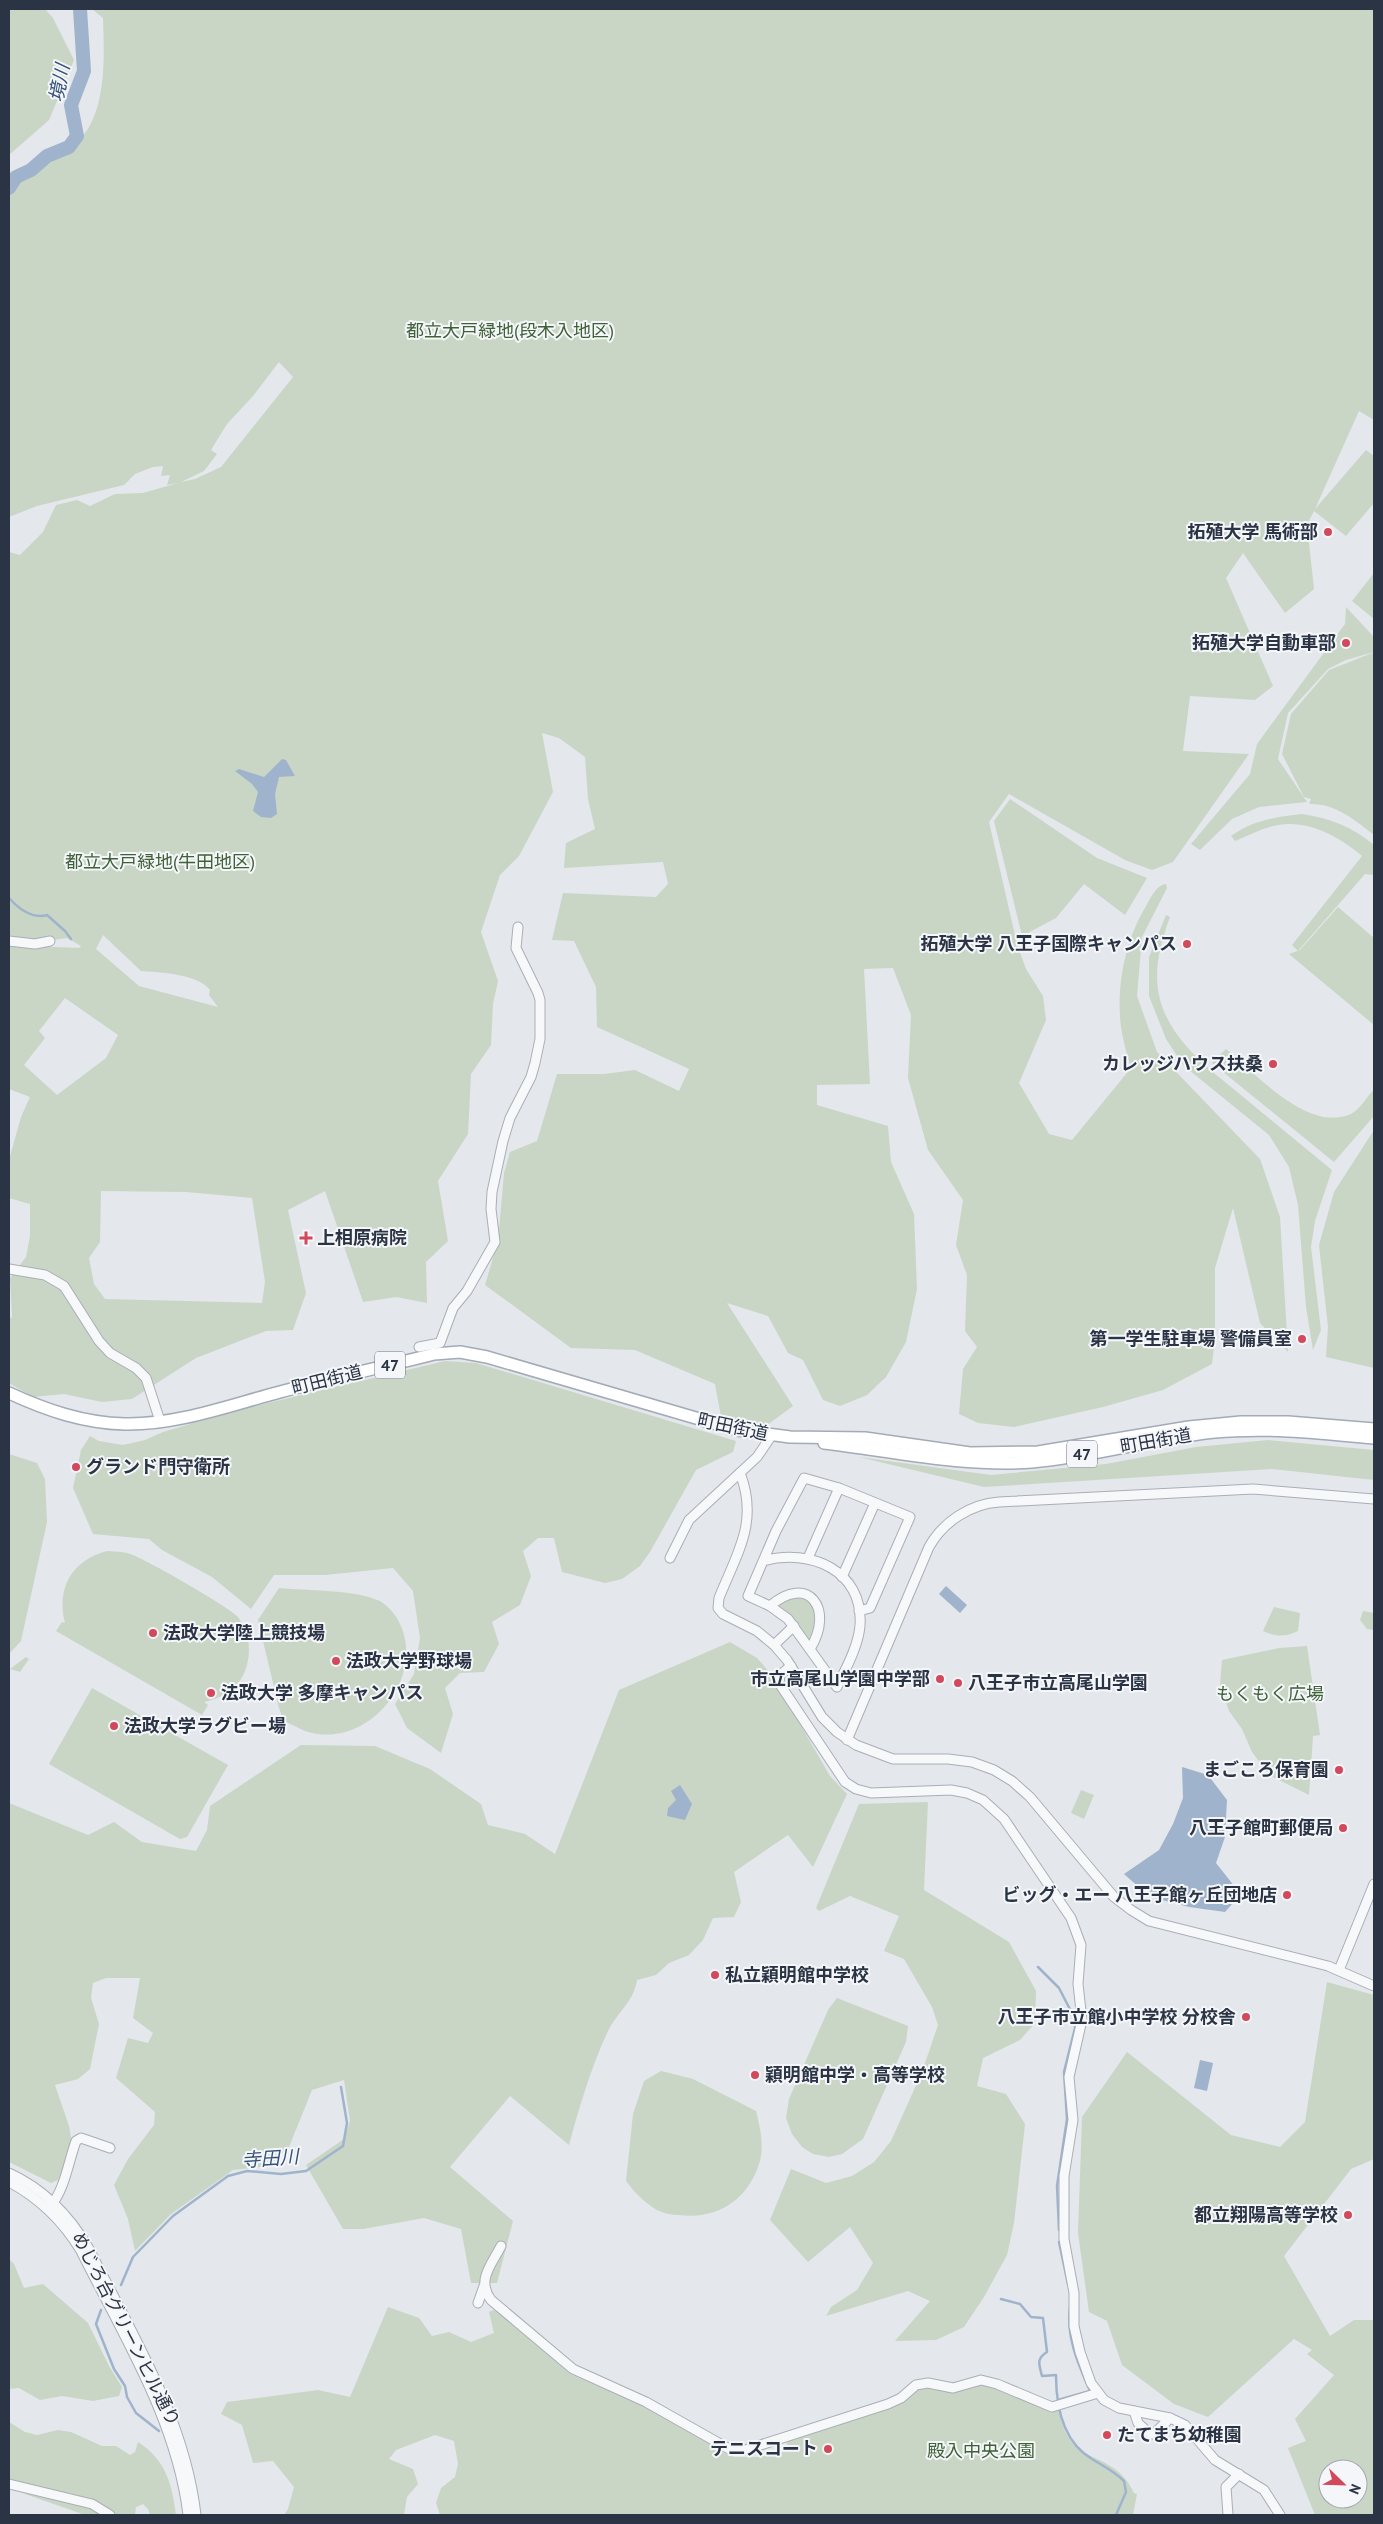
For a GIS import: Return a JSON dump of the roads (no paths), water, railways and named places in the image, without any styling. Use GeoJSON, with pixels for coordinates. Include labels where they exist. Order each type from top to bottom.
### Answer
{"type":"FeatureCollection","features":[{"type":"Feature","properties":{"kind":"main road","name":"町田街道"},"geometry":{"type":"LineString","coordinates":[[9,1393],[58,1414],[87,1421],[125,1424],[160,1421],[191,1415],[434,1354],[453,1352],[487,1357],[710,1424],[772,1436],[865,1438],[935,1453],[1002,1454],[1091,1448],[1214,1428],[1279,1421],[1374,1429]]}},
{"type":"Feature","properties":{"kind":"main road","name":"町田街道"},"geometry":{"type":"LineString","coordinates":[[1214,1428],[1283,1430],[1374,1438]]}},
{"type":"Feature","properties":{"kind":"street"},"geometry":{"type":"LineString","coordinates":[[419,1348],[440,1343],[453,1308],[467,1291],[495,1242],[491,1209],[492,1192],[503,1141],[510,1118],[531,1077],[540,1039],[540,1000],[538,992],[516,948],[518,927]]}},
{"type":"Feature","properties":{"kind":"street"},"geometry":{"type":"LineString","coordinates":[[9,941],[35,944],[50,941]]}},
{"type":"Feature","properties":{"kind":"street"},"geometry":{"type":"LineString","coordinates":[[9,1269],[45,1275],[64,1286],[99,1342],[110,1353],[136,1368],[146,1378],[160,1421]]}},
{"type":"Feature","properties":{"kind":"street"},"geometry":{"type":"LineString","coordinates":[[670,1558],[689,1520],[757,1457],[772,1436]]}},
{"type":"Feature","properties":{"kind":"street"},"geometry":{"type":"LineString","coordinates":[[740,1473],[748,1502],[748,1522],[719,1598],[718,1607],[723,1614],[757,1631],[774,1645],[791,1666],[819,1713],[847,1740],[863,1749],[889,1758],[960,1760],[983,1766],[1005,1776],[1030,1797],[1114,1897],[1149,1921],[1339,1970],[1374,1986]]}},
{"type":"Feature","properties":{"kind":"street"},"geometry":{"type":"LineString","coordinates":[[763,1561],[784,1557],[808,1558],[832,1567],[842,1576],[858,1600],[860,1611],[858,1636],[838,1687],[794,1626],[770,1606],[748,1596],[763,1561],[804,1478],[839,1488],[910,1517],[870,1608],[860,1611]]}},
{"type":"Feature","properties":{"kind":"street"},"geometry":{"type":"LineString","coordinates":[[808,1558],[839,1488]]}},
{"type":"Feature","properties":{"kind":"street"},"geometry":{"type":"LineString","coordinates":[[847,1740],[928,1547],[946,1525],[970,1510],[999,1502],[1243,1489],[1287,1490],[1374,1499]]}},
{"type":"Feature","properties":{"kind":"street"},"geometry":{"type":"LineString","coordinates":[[842,1576],[875,1503]]}},
{"type":"Feature","properties":{"kind":"street"},"geometry":{"type":"LineString","coordinates":[[770,1606],[783,1596],[796,1593],[814,1601],[818,1606],[822,1620],[819,1634],[810,1649]]}},
{"type":"Feature","properties":{"kind":"street"},"geometry":{"type":"LineString","coordinates":[[774,1645],[794,1626]]}},
{"type":"Feature","properties":{"kind":"street"},"geometry":{"type":"LineString","coordinates":[[791,1666],[780,1675],[780,1684],[845,1782],[856,1789],[871,1793],[951,1790],[967,1793],[983,1800],[1004,1819],[1077,1928],[1082,1950],[1078,1984],[1082,2020],[1069,2077],[1073,2120],[1064,2176],[1064,2239],[1075,2298],[1075,2336],[1091,2383],[1098,2393],[1114,2406],[1170,2418],[1185,2425],[1215,2460],[1264,2490],[1280,2515]]}},
{"type":"Feature","properties":{"kind":"street"},"geometry":{"type":"LineString","coordinates":[[1339,1970],[1374,1884]]}},
{"type":"Feature","properties":{"kind":"street"},"geometry":{"type":"LineString","coordinates":[[51,2206],[62,2190],[65,2169],[76,2141],[81,2138],[110,2148]]}},
{"type":"Feature","properties":{"kind":"street","name":"めじろ台グリーンヒル通り"},"geometry":{"type":"LineString","coordinates":[[9,2173],[33,2187],[51,2206],[75,2226],[89,2249],[165,2401],[188,2466],[196,2515]]}},
{"type":"Feature","properties":{"kind":"street","name":"めじろ台グリーンヒル通り"},"geometry":{"type":"LineString","coordinates":[[9,2182],[51,2206],[81,2251],[160,2411],[180,2468],[188,2515]]}},
{"type":"Feature","properties":{"kind":"street"},"geometry":{"type":"LineString","coordinates":[[478,2303],[490,2264],[501,2246]]}},
{"type":"Feature","properties":{"kind":"street"},"geometry":{"type":"LineString","coordinates":[[484,2286],[491,2300],[573,2369],[646,2402],[724,2446],[737,2451],[781,2439],[895,2402],[916,2385],[922,2384],[953,2388],[981,2380],[997,2384],[1052,2407],[1098,2393]]}},
{"type":"Feature","properties":{"kind":"street"},"geometry":{"type":"LineString","coordinates":[[1134,2411],[1138,2423],[1150,2434],[1154,2434],[1170,2418]]}},
{"type":"Feature","properties":{"kind":"street"},"geometry":{"type":"LineString","coordinates":[[1228,2515],[1226,2487],[1239,2474]]}},
{"type":"Feature","properties":{"kind":"street"},"geometry":{"type":"LineString","coordinates":[[9,2484],[92,2504],[110,2515]]}},
{"type":"Feature","properties":{"kind":"water"},"geometry":{"type":"Polygon","coordinates":[[[282,759],[286,760],[295,776],[279,777],[275,794],[277,814],[271,818],[261,817],[253,811],[258,792],[252,784],[235,771],[239,769],[264,777],[282,759]]]}},
{"type":"Feature","properties":{"kind":"water"},"geometry":{"type":"Polygon","coordinates":[[[946,1586],[967,1605],[960,1613],[939,1594],[946,1586]]]}},
{"type":"Feature","properties":{"kind":"water"},"geometry":{"type":"Polygon","coordinates":[[[1182,1767],[1208,1775],[1227,1800],[1225,1837],[1216,1863],[1235,1887],[1233,1903],[1225,1912],[1189,1907],[1150,1897],[1124,1874],[1159,1850],[1173,1824],[1183,1798],[1182,1767]]]}},
{"type":"Feature","properties":{"kind":"water"},"geometry":{"type":"Polygon","coordinates":[[[680,1785],[692,1804],[685,1820],[667,1816],[668,1808],[676,1800],[671,1791],[680,1785]]]}},
{"type":"Feature","properties":{"kind":"water"},"geometry":{"type":"Polygon","coordinates":[[[1200,2060],[1213,2063],[1207,2091],[1194,2088],[1200,2060]]]}},
{"type":"Feature","properties":{"kind":"waterway","name":"境川"},"geometry":{"type":"LineString","coordinates":[[9,188],[16,177],[31,170],[47,156],[69,147],[77,136],[71,105],[84,71],[80,9]]}},
{"type":"Feature","properties":{"kind":"waterway"},"geometry":{"type":"LineString","coordinates":[[9,898],[21,909],[31,914],[47,915],[71,939]]}},
{"type":"Feature","properties":{"kind":"waterway"},"geometry":{"type":"LineString","coordinates":[[1038,1967],[1059,1988],[1075,2019],[1075,2028],[1064,2072],[1067,2119],[1057,2186],[1059,2230]]}},
{"type":"Feature","properties":{"kind":"waterway","name":"寺田川"},"geometry":{"type":"LineString","coordinates":[[121,2285],[133,2257],[173,2216],[228,2176],[247,2171],[281,2174],[306,2171],[343,2146],[347,2123],[341,2087]]}},
{"type":"Feature","properties":{"kind":"waterway"},"geometry":{"type":"LineString","coordinates":[[1059,2242],[1068,2284]]}},
{"type":"Feature","properties":{"kind":"waterway"},"geometry":{"type":"LineString","coordinates":[[1001,2299],[1020,2304],[1031,2317],[1043,2318],[1047,2352],[1040,2360],[1039,2365],[1042,2376],[1056,2375],[1060,2411],[1063,2422],[1074,2443],[1082,2452],[1124,2481],[1126,2492],[1116,2515]]}},
{"type":"Feature","properties":{"kind":"waterway"},"geometry":{"type":"LineString","coordinates":[[1058,2400],[1090,2391],[1071,2340],[1070,2307]]}},
{"type":"Feature","properties":{"kind":"waterway","name":"寺田川"},"geometry":{"type":"LineString","coordinates":[[101,2310],[96,2324],[114,2369],[125,2386],[127,2397],[136,2413],[159,2431]]}},
{"type":"Feature","properties":{"kind":"place","name":"拓殖大学 馬術部"},"geometry":{"type":"Point","coordinates":[1328,532]}},
{"type":"Feature","properties":{"kind":"place","name":"拓殖大学自動車部"},"geometry":{"type":"Point","coordinates":[1346,643]}},
{"type":"Feature","properties":{"kind":"place","name":"拓殖大学 八王子国際キャンパス"},"geometry":{"type":"Point","coordinates":[1187,944]}},
{"type":"Feature","properties":{"kind":"place","name":"カレッジハウス扶桑"},"geometry":{"type":"Point","coordinates":[1273,1064]}},
{"type":"Feature","properties":{"kind":"place","name":"上相原病院"},"geometry":{"type":"Point","coordinates":[306,1238]}},
{"type":"Feature","properties":{"kind":"place","name":"第一学生駐車場 警備員室"},"geometry":{"type":"Point","coordinates":[1302,1339]}},
{"type":"Feature","properties":{"kind":"place","name":"グランド門守衛所"},"geometry":{"type":"Point","coordinates":[76,1467]}},
{"type":"Feature","properties":{"kind":"place","name":"法政大学陸上競技場"},"geometry":{"type":"Point","coordinates":[153,1633]}},
{"type":"Feature","properties":{"kind":"place","name":"法政大学野球場"},"geometry":{"type":"Point","coordinates":[336,1661]}},
{"type":"Feature","properties":{"kind":"place","name":"市立高尾山学園中学部"},"geometry":{"type":"Point","coordinates":[940,1679]}},
{"type":"Feature","properties":{"kind":"place","name":"八王子市立高尾山学園"},"geometry":{"type":"Point","coordinates":[958,1683]}},
{"type":"Feature","properties":{"kind":"place","name":"法政大学 多摩キャンパス"},"geometry":{"type":"Point","coordinates":[211,1693]}},
{"type":"Feature","properties":{"kind":"place","name":"法政大学ラグビー場"},"geometry":{"type":"Point","coordinates":[114,1726]}},
{"type":"Feature","properties":{"kind":"place","name":"まごころ保育園"},"geometry":{"type":"Point","coordinates":[1339,1770]}},
{"type":"Feature","properties":{"kind":"place","name":"八王子館町郵便局"},"geometry":{"type":"Point","coordinates":[1343,1828]}},
{"type":"Feature","properties":{"kind":"place","name":"ビッグ・エー 八王子館ヶ丘団地店"},"geometry":{"type":"Point","coordinates":[1287,1895]}},
{"type":"Feature","properties":{"kind":"place","name":"私立穎明館中学校"},"geometry":{"type":"Point","coordinates":[715,1975]}},
{"type":"Feature","properties":{"kind":"place","name":"八王子市立館小中学校 分校舎"},"geometry":{"type":"Point","coordinates":[1246,2017]}},
{"type":"Feature","properties":{"kind":"place","name":"穎明館中学・高等学校"},"geometry":{"type":"Point","coordinates":[755,2075]}},
{"type":"Feature","properties":{"kind":"place","name":"都立翔陽高等学校"},"geometry":{"type":"Point","coordinates":[1348,2215]}},
{"type":"Feature","properties":{"kind":"place","name":"たてまち幼稚園"},"geometry":{"type":"Point","coordinates":[1107,2435]}},
{"type":"Feature","properties":{"kind":"place","name":"テニスコート"},"geometry":{"type":"Point","coordinates":[828,2449]}},
{"type":"Feature","properties":{"kind":"park label","name":"都立大戸緑地(段木入地区)"},"geometry":{"type":"Point","coordinates":[510,331]}},
{"type":"Feature","properties":{"kind":"park label","name":"都立大戸緑地(牛田地区)"},"geometry":{"type":"Point","coordinates":[160,862]}},
{"type":"Feature","properties":{"kind":"park label","name":"もくもく広場"},"geometry":{"type":"Point","coordinates":[1270,1694]}},
{"type":"Feature","properties":{"kind":"park label","name":"殿入中央公園"},"geometry":{"type":"Point","coordinates":[981,2451]}}]}
